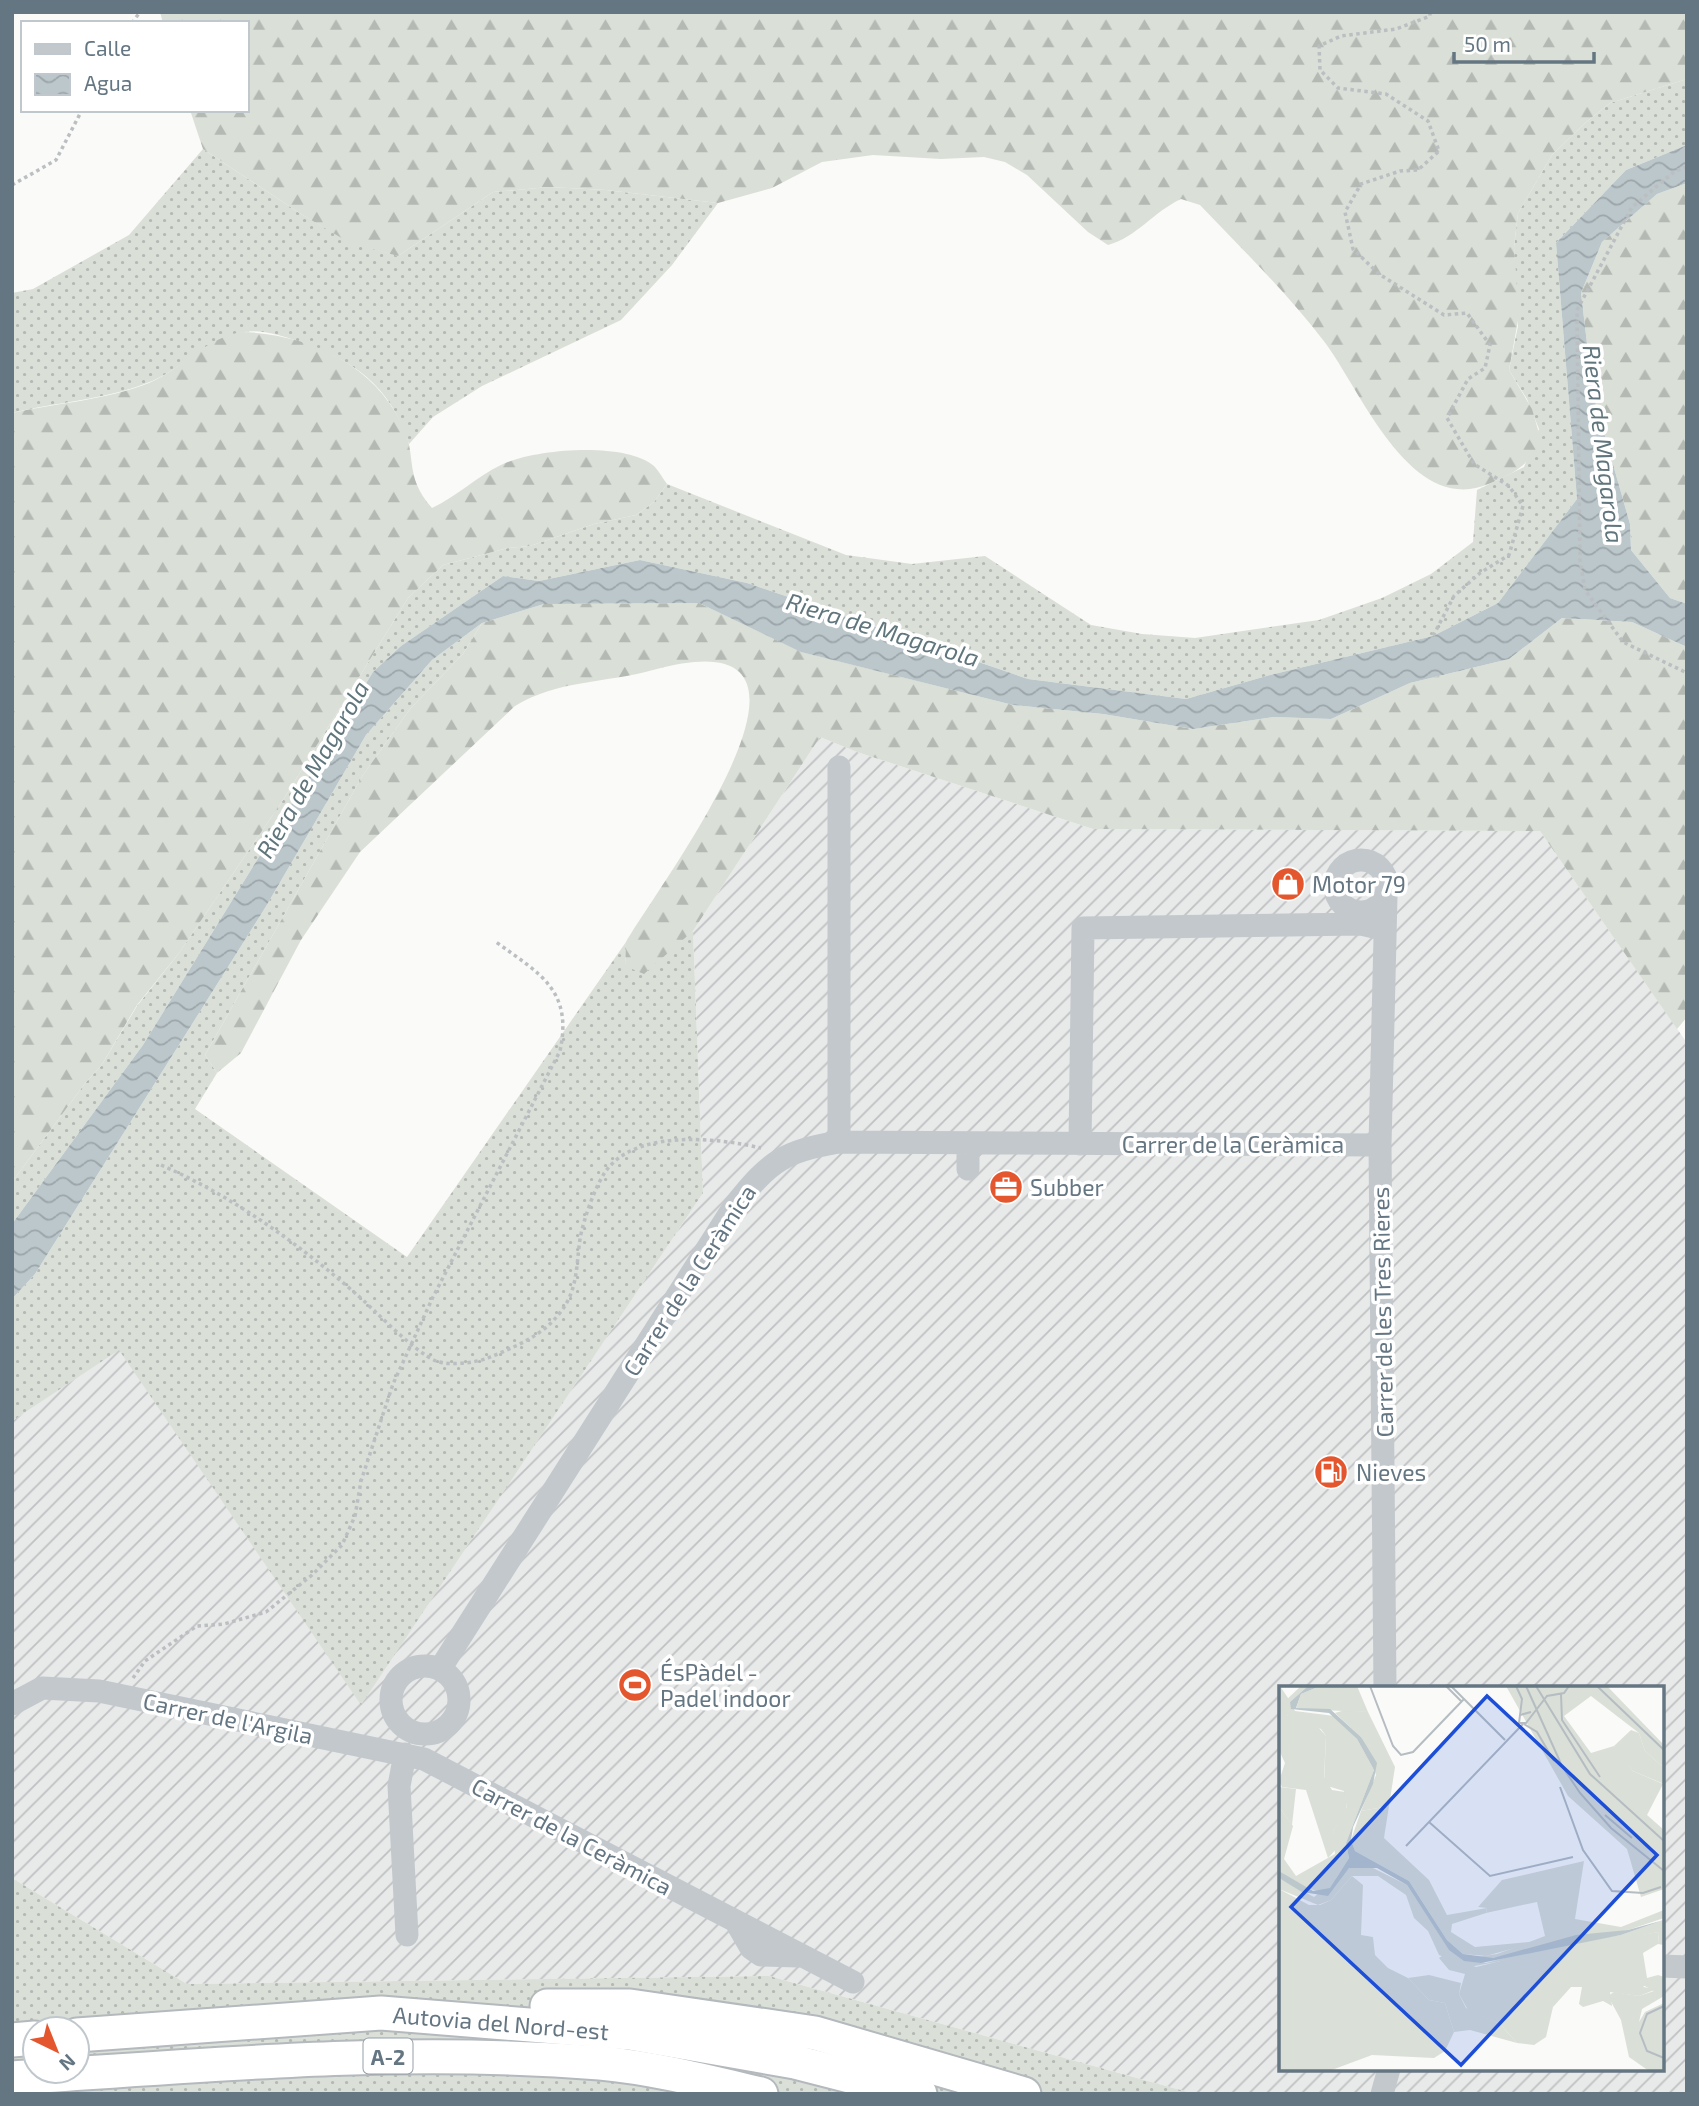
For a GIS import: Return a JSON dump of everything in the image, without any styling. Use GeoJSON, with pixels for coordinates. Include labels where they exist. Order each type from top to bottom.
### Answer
{"type":"FeatureCollection","features":[{"type":"Feature","properties":{"kind":"highway"},"geometry":{"type":"LineString","coordinates":[[381,2013],[418,2007],[630,2006],[815,2033],[1024,2094]]}},
{"type":"Feature","properties":{"kind":"highway","name":"Autovia del Nord-est"},"geometry":{"type":"LineString","coordinates":[[91,2034],[381,2013],[630,2032],[795,2062],[920,2094]]}},
{"type":"Feature","properties":{"kind":"highway","name":"Autovia del Nord-est"},"geometry":{"type":"LineString","coordinates":[[12,2078],[330,2058],[457,2056],[602,2064],[761,2094]]}},
{"type":"Feature","properties":{"kind":"street"},"geometry":{"type":"LineString","coordinates":[[839,767],[839,1142]]}},
{"type":"Feature","properties":{"kind":"street","name":"Carrer de les Tres Rieres"},"geometry":{"type":"LineString","coordinates":[[1373,925],[1344,906],[1336,891],[1338,873],[1344,867],[1360,860],[1377,864],[1387,878],[1386,896],[1373,925],[1380,1145],[1385,1686]]}},
{"type":"Feature","properties":{"kind":"street"},"geometry":{"type":"LineString","coordinates":[[1080,1144],[1083,928],[1373,925]]}},
{"type":"Feature","properties":{"kind":"street","name":"Carrer de la Ceràmica"},"geometry":{"type":"LineString","coordinates":[[440,1669],[735,1205],[758,1176],[786,1154],[839,1142],[1380,1145]]}},
{"type":"Feature","properties":{"kind":"street"},"geometry":{"type":"LineString","coordinates":[[968,1143],[968,1170]]}},
{"type":"Feature","properties":{"kind":"street"},"geometry":{"type":"LineString","coordinates":[[429,1666],[440,1669],[449,1676],[459,1696],[454,1718],[438,1732],[420,1734],[403,1727],[392,1709],[393,1687],[408,1670],[429,1666]]}},
{"type":"Feature","properties":{"kind":"street","name":"Carrer de l'Argila"},"geometry":{"type":"LineString","coordinates":[[12,1703],[43,1688],[99,1691],[405,1754],[444,1769]]}},
{"type":"Feature","properties":{"kind":"street"},"geometry":{"type":"LineString","coordinates":[[374,1748],[403,1727]]}},
{"type":"Feature","properties":{"kind":"street","name":"Carrer de la Ceràmica"},"geometry":{"type":"LineString","coordinates":[[438,1732],[444,1769],[853,1982]]}},
{"type":"Feature","properties":{"kind":"street"},"geometry":{"type":"LineString","coordinates":[[405,1754],[399,1786],[407,1935]]}},
{"type":"Feature","properties":{"kind":"street"},"geometry":{"type":"LineString","coordinates":[[1664,1966],[1687,1967]]}},
{"type":"Feature","properties":{"kind":"path"},"geometry":{"type":"LineString","coordinates":[[1430,12],[1430,16],[1396,29],[1341,36],[1319,46],[1320,70],[1338,88],[1386,94],[1428,121],[1439,151],[1418,170],[1401,171],[1361,184],[1345,212],[1353,249],[1379,274],[1444,315],[1467,313],[1490,345],[1485,368],[1468,380],[1447,418],[1474,464],[1509,486],[1522,506],[1509,555],[1480,573],[1454,596],[1433,636]]}},
{"type":"Feature","properties":{"kind":"path"},"geometry":{"type":"LineString","coordinates":[[12,186],[56,160],[81,112]]}},
{"type":"Feature","properties":{"kind":"path"},"geometry":{"type":"LineString","coordinates":[[1687,167],[1675,171],[1632,207],[1577,310],[1580,561],[1585,590],[1623,642],[1687,673]]}},
{"type":"Feature","properties":{"kind":"path"},"geometry":{"type":"LineString","coordinates":[[99,1691],[130,1681],[145,1661],[197,1626],[224,1624],[266,1612],[312,1575],[342,1545],[355,1516],[361,1480],[393,1384],[433,1297],[560,1051],[565,1026],[562,1004],[544,976],[496,942]]}},
{"type":"Feature","properties":{"kind":"path"},"geometry":{"type":"LineString","coordinates":[[161,1164],[239,1204],[354,1292],[413,1345],[434,1360],[449,1364],[483,1360],[541,1333],[560,1314],[573,1291],[580,1267],[580,1241],[585,1218],[609,1166],[643,1144],[723,1139],[786,1154]]}},
{"type":"Feature","properties":{"kind":"shaded area"},"geometry":{"type":"Polygon","coordinates":[[[820,737],[857,752],[1093,829],[1540,831],[1687,1043],[1687,2094],[1195,2094],[769,1976],[187,1984],[12,1878],[12,1421],[119,1349],[361,1704],[703,1193],[693,931],[820,737]]]}},
{"type":"Feature","properties":{"kind":"green space"},"geometry":{"type":"Polygon","coordinates":[[[160,12],[1687,12],[1687,79],[1610,103],[1552,155],[1518,213],[1514,247],[1519,315],[1509,370],[1532,409],[1541,440],[1532,456],[1515,471],[1491,483],[1462,489],[1436,483],[1412,466],[1390,443],[1338,361],[1309,322],[1200,205],[1181,199],[1128,236],[1108,245],[1088,232],[1027,175],[1005,162],[984,157],[941,159],[873,155],[822,162],[772,188],[718,203],[606,190],[549,187],[493,192],[398,256],[350,243],[203,149],[191,112],[248,112],[248,21],[162,21],[160,12]]]}},
{"type":"Feature","properties":{"kind":"green space"},"geometry":{"type":"Polygon","coordinates":[[[1687,79],[1687,145],[1626,170],[1556,243],[1577,499],[1498,603],[1433,636],[1270,675],[1186,699],[1028,679],[747,583],[640,560],[539,581],[503,576],[401,646],[373,672],[143,1045],[12,1224],[12,1182],[86,1082],[101,1066],[137,1006],[179,953],[283,800],[408,598],[443,565],[508,548],[530,546],[594,524],[636,515],[654,502],[667,484],[846,555],[912,564],[985,556],[1091,625],[1142,634],[1195,638],[1319,620],[1382,598],[1431,574],[1473,542],[1477,490],[1524,467],[1539,429],[1527,399],[1509,370],[1518,326],[1514,247],[1518,213],[1552,155],[1610,103],[1687,79]]]}},
{"type":"Feature","properties":{"kind":"green space"},"geometry":{"type":"Polygon","coordinates":[[[203,149],[301,214],[350,242],[398,256],[493,192],[549,187],[606,190],[718,203],[672,265],[621,320],[482,386],[433,417],[409,444],[392,406],[380,390],[352,366],[317,348],[261,332],[226,337],[159,378],[130,389],[12,413],[12,293],[33,289],[129,235],[203,149]]]}},
{"type":"Feature","properties":{"kind":"green space"},"geometry":{"type":"Polygon","coordinates":[[[1687,183],[1687,604],[1670,598],[1631,550],[1630,524],[1593,394],[1581,293],[1602,242],[1657,194],[1687,183]]]}},
{"type":"Feature","properties":{"kind":"green space"},"geometry":{"type":"Polygon","coordinates":[[[242,332],[266,334],[313,346],[335,356],[373,384],[402,424],[417,486],[432,508],[501,465],[516,459],[556,452],[601,450],[640,458],[654,466],[667,484],[654,502],[636,515],[594,524],[530,546],[508,548],[443,565],[408,598],[283,800],[179,953],[137,1005],[101,1066],[86,1082],[12,1182],[12,413],[133,389],[161,377],[216,341],[242,332]]]}},
{"type":"Feature","properties":{"kind":"green space"},"geometry":{"type":"Polygon","coordinates":[[[699,603],[802,652],[1013,705],[1103,714],[1193,729],[1274,717],[1331,719],[1410,683],[1509,659],[1562,618],[1632,622],[1687,647],[1687,1017],[1677,1029],[1540,831],[1093,829],[857,752],[820,737],[693,931],[644,974],[625,966],[626,942],[706,814],[733,761],[748,714],[745,679],[715,662],[653,670],[565,687],[548,691],[515,706],[360,852],[301,940],[241,1053],[217,1073],[205,1055],[363,775],[410,709],[463,654],[482,623],[544,604],[699,603]]]}},
{"type":"Feature","properties":{"kind":"green space"},"geometry":{"type":"Polygon","coordinates":[[[482,623],[463,654],[410,709],[363,775],[205,1055],[217,1073],[195,1109],[407,1257],[626,942],[625,966],[677,944],[693,931],[703,1193],[361,1705],[119,1350],[12,1421],[12,1299],[35,1274],[265,908],[366,735],[432,660],[482,623]]]}},
{"type":"Feature","properties":{"kind":"green space"},"geometry":{"type":"Polygon","coordinates":[[[12,1878],[187,1984],[769,1976],[1195,2094],[12,2094],[12,1878]]]}},
{"type":"Feature","properties":{"kind":"water","name":"Riera de Magarola"},"geometry":{"type":"Polygon","coordinates":[[[1687,145],[1687,183],[1657,194],[1602,242],[1581,293],[1593,394],[1630,524],[1631,550],[1670,598],[1687,604],[1687,647],[1632,622],[1562,618],[1509,659],[1410,683],[1331,719],[1274,717],[1193,729],[1103,714],[1013,705],[801,652],[699,603],[544,604],[482,623],[432,660],[366,735],[265,908],[35,1274],[12,1299],[12,1224],[143,1045],[373,672],[401,646],[503,576],[539,581],[640,560],[747,583],[1028,679],[1186,699],[1270,675],[1433,636],[1498,603],[1577,499],[1556,243],[1626,170],[1687,145]]]}},
{"type":"Feature","properties":{"kind":"place","name":"Motor 79"},"geometry":{"type":"Point","coordinates":[1288,884]}},
{"type":"Feature","properties":{"kind":"place","name":"Subber"},"geometry":{"type":"Point","coordinates":[1006,1187]}},
{"type":"Feature","properties":{"kind":"place","name":"Nieves"},"geometry":{"type":"Point","coordinates":[1331,1472]}},
{"type":"Feature","properties":{"kind":"place","name":"ÉsPàdel - Padel indoor"},"geometry":{"type":"Point","coordinates":[635,1685]}}]}
